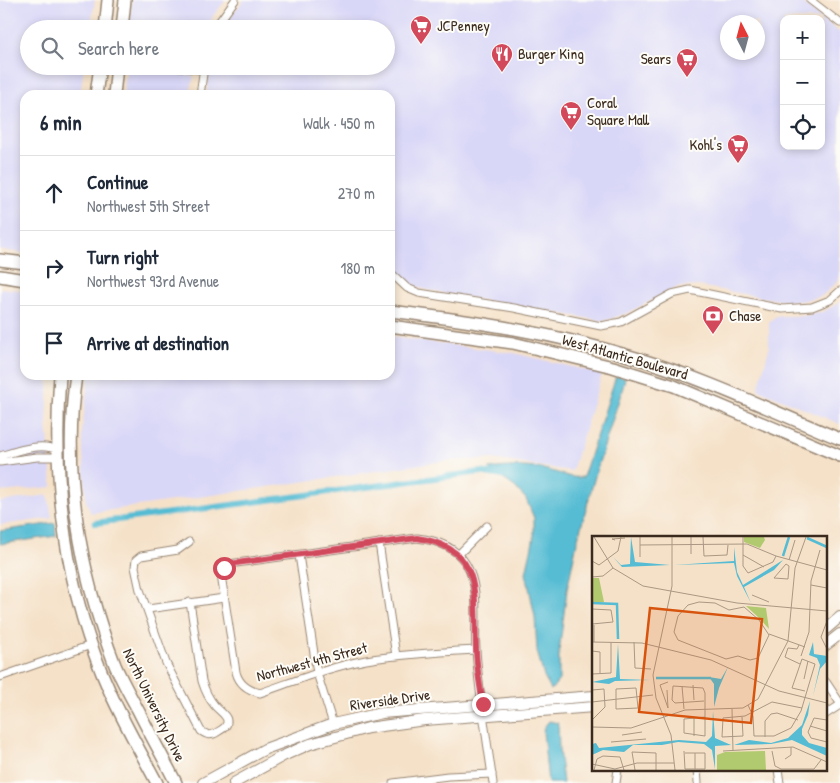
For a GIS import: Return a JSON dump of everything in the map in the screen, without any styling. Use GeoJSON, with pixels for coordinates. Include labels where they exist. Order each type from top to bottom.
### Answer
{"type":"FeatureCollection","features":[{"type":"Feature","properties":{"kind":"main road"},"geometry":{"type":"LineString","coordinates":[[106,20],[108,0]]}},
{"type":"Feature","properties":{"kind":"main road"},"geometry":{"type":"LineString","coordinates":[[123,20],[125,0]]}},
{"type":"Feature","properties":{"kind":"main road"},"geometry":{"type":"LineString","coordinates":[[97,90],[99,75]]}},
{"type":"Feature","properties":{"kind":"main road"},"geometry":{"type":"LineString","coordinates":[[115,90],[116,75]]}},
{"type":"Feature","properties":{"kind":"main road"},"geometry":{"type":"LineString","coordinates":[[0,260],[20,262]]}},
{"type":"Feature","properties":{"kind":"main road"},"geometry":{"type":"LineString","coordinates":[[0,276],[20,279]]}},
{"type":"Feature","properties":{"kind":"main road","name":"West Atlantic Boulevard"},"geometry":{"type":"LineString","coordinates":[[395,312],[516,329],[617,352],[738,395],[840,439]]}},
{"type":"Feature","properties":{"kind":"main road","name":"West Atlantic Boulevard"},"geometry":{"type":"LineString","coordinates":[[395,327],[513,343],[613,367],[674,386],[840,456]]}},
{"type":"Feature","properties":{"kind":"main road"},"geometry":{"type":"LineString","coordinates":[[60,380],[56,420],[57,454],[62,514],[72,577],[92,646],[110,691],[157,783]]}},
{"type":"Feature","properties":{"kind":"main road","name":"North University Drive"},"geometry":{"type":"LineString","coordinates":[[76,380],[72,473],[78,535],[87,575],[115,665],[176,783]]}},
{"type":"Feature","properties":{"kind":"main road"},"geometry":{"type":"LineString","coordinates":[[56,420],[63,436],[72,447]]}},
{"type":"Feature","properties":{"kind":"main road"},"geometry":{"type":"LineString","coordinates":[[57,454],[65,456],[72,473]]}},
{"type":"Feature","properties":{"kind":"main road"},"geometry":{"type":"LineString","coordinates":[[92,646],[99,647],[115,665]]}},
{"type":"Feature","properties":{"kind":"street"},"geometry":{"type":"LineString","coordinates":[[221,20],[235,0]]}},
{"type":"Feature","properties":{"kind":"street"},"geometry":{"type":"LineString","coordinates":[[810,0],[840,23]]}},
{"type":"Feature","properties":{"kind":"street"},"geometry":{"type":"LineString","coordinates":[[201,90],[203,75]]}},
{"type":"Feature","properties":{"kind":"street"},"geometry":{"type":"LineString","coordinates":[[395,277],[407,288],[418,292],[514,308],[601,326],[621,322],[672,294],[690,290],[782,309],[812,307],[830,300],[840,291]]}},
{"type":"Feature","properties":{"kind":"street"},"geometry":{"type":"LineString","coordinates":[[0,456],[22,450],[50,447],[57,454]]}},
{"type":"Feature","properties":{"kind":"street"},"geometry":{"type":"LineString","coordinates":[[0,462],[57,454]]}},
{"type":"Feature","properties":{"kind":"street"},"geometry":{"type":"LineString","coordinates":[[459,554],[486,526]]}},
{"type":"Feature","properties":{"kind":"street"},"geometry":{"type":"LineString","coordinates":[[148,609],[224,598],[221,575],[224,568],[229,564],[417,538],[432,540],[445,545],[459,554],[466,564],[474,591],[476,650],[493,783]]}},
{"type":"Feature","properties":{"kind":"street"},"geometry":{"type":"LineString","coordinates":[[189,542],[178,550],[141,556],[136,560],[135,567],[140,590],[166,662],[201,731],[206,735],[211,735],[225,728],[227,722],[226,717],[206,694],[202,681],[190,602]]}},
{"type":"Feature","properties":{"kind":"street"},"geometry":{"type":"LineString","coordinates":[[379,542],[396,656]]}},
{"type":"Feature","properties":{"kind":"street"},"geometry":{"type":"LineString","coordinates":[[299,555],[318,673],[333,724]]}},
{"type":"Feature","properties":{"kind":"street","name":"Northwest 4th Street"},"geometry":{"type":"LineString","coordinates":[[224,598],[238,680],[245,687],[260,693],[318,673],[366,660],[476,650]]}},
{"type":"Feature","properties":{"kind":"street"},"geometry":{"type":"LineString","coordinates":[[828,627],[840,617]]}},
{"type":"Feature","properties":{"kind":"street"},"geometry":{"type":"LineString","coordinates":[[828,643],[840,634]]}},
{"type":"Feature","properties":{"kind":"street"},"geometry":{"type":"LineString","coordinates":[[0,677],[92,646]]}},
{"type":"Feature","properties":{"kind":"street"},"geometry":{"type":"LineString","coordinates":[[828,685],[840,704],[828,713]]}},
{"type":"Feature","properties":{"kind":"street","name":"Riverside Drive"},"geometry":{"type":"LineString","coordinates":[[203,783],[265,749],[333,724],[382,714],[592,696]]}},
{"type":"Feature","properties":{"kind":"street","name":"Riverside Drive"},"geometry":{"type":"LineString","coordinates":[[234,783],[283,756],[310,744],[392,724],[592,707]]}},
{"type":"Feature","properties":{"kind":"street"},"geometry":{"type":"LineString","coordinates":[[616,783],[618,770]]}},
{"type":"Feature","properties":{"kind":"street"},"geometry":{"type":"LineString","coordinates":[[697,770],[698,783]]}},
{"type":"Feature","properties":{"kind":"street"},"geometry":{"type":"LineString","coordinates":[[778,770],[780,783]]}},
{"type":"Feature","properties":{"kind":"street"},"geometry":{"type":"LineString","coordinates":[[393,783],[413,782],[448,776],[492,774]]}},
{"type":"Feature","properties":{"kind":"shaded area"},"geometry":{"type":"Polygon","coordinates":[[[0,0],[95,0],[92,20],[20,20],[20,75],[83,75],[81,90],[20,90],[20,252],[0,250],[0,0]]]}},
{"type":"Feature","properties":{"kind":"shaded area"},"geometry":{"type":"Polygon","coordinates":[[[132,0],[226,0],[211,20],[130,20],[132,0]]]}},
{"type":"Feature","properties":{"kind":"shaded area"},"geometry":{"type":"Polygon","coordinates":[[[244,0],[798,0],[817,15],[780,15],[780,150],[825,150],[825,21],[840,33],[839,280],[822,296],[801,301],[784,301],[699,286],[678,287],[627,313],[604,321],[441,293],[410,284],[395,269],[395,90],[208,90],[209,75],[395,75],[395,20],[228,20],[244,0]]]}},
{"type":"Feature","properties":{"kind":"shaded area"},"geometry":{"type":"Polygon","coordinates":[[[126,75],[194,76],[190,90],[124,90],[126,75]]]}},
{"type":"Feature","properties":{"kind":"shaded area"},"geometry":{"type":"Polygon","coordinates":[[[0,288],[20,290],[20,380],[49,380],[47,422],[52,487],[0,492],[0,288]]]}},
{"type":"Feature","properties":{"kind":"shaded area"},"geometry":{"type":"Polygon","coordinates":[[[840,302],[840,424],[758,389],[769,349],[769,322],[776,316],[803,316],[823,312],[840,302]]]}},
{"type":"Feature","properties":{"kind":"shaded area"},"geometry":{"type":"Polygon","coordinates":[[[395,338],[514,353],[602,374],[572,471],[492,459],[443,461],[91,513],[86,501],[82,433],[88,380],[395,380],[395,338]]]}},
{"type":"Feature","properties":{"kind":"shaded area"},"geometry":{"type":"Polygon","coordinates":[[[48,495],[52,518],[0,525],[0,502],[48,495]]]}},
{"type":"Feature","properties":{"kind":"water"},"geometry":{"type":"Polygon","coordinates":[[[616,376],[625,378],[577,542],[567,590],[559,652],[559,680],[551,690],[544,677],[537,651],[535,617],[526,573],[534,537],[534,518],[526,499],[515,487],[489,469],[533,468],[583,477],[616,376]]]}},
{"type":"Feature","properties":{"kind":"water"},"geometry":{"type":"Polygon","coordinates":[[[55,523],[56,536],[0,544],[0,531],[55,523]]]}},
{"type":"Feature","properties":{"kind":"water"},"geometry":{"type":"Polygon","coordinates":[[[549,721],[558,723],[563,783],[548,783],[543,732],[544,727],[549,721]]]}},
{"type":"Feature","properties":{"kind":"waterway"},"geometry":{"type":"LineString","coordinates":[[95,523],[480,472],[503,476]]}},
{"type":"Feature","properties":{"kind":"place","name":"JCPenney"},"geometry":{"type":"Point","coordinates":[421,45]}},
{"type":"Feature","properties":{"kind":"place","name":"Burger King"},"geometry":{"type":"Point","coordinates":[502,73]}},
{"type":"Feature","properties":{"kind":"place","name":"Sears"},"geometry":{"type":"Point","coordinates":[687,78]}},
{"type":"Feature","properties":{"kind":"place","name":"Coral Square Mall"},"geometry":{"type":"Point","coordinates":[571,131]}},
{"type":"Feature","properties":{"kind":"place","name":"Kohl's"},"geometry":{"type":"Point","coordinates":[738,164]}},
{"type":"Feature","properties":{"kind":"place","name":"Chase"},"geometry":{"type":"Point","coordinates":[713,335]}},
{"type":"Feature","properties":{"kind":"route"},"geometry":{"type":"LineString","coordinates":[[224,568],[229,564],[417,538],[432,540],[445,545],[459,554],[466,564],[471,577],[474,591],[476,650],[483,704]]}}]}
